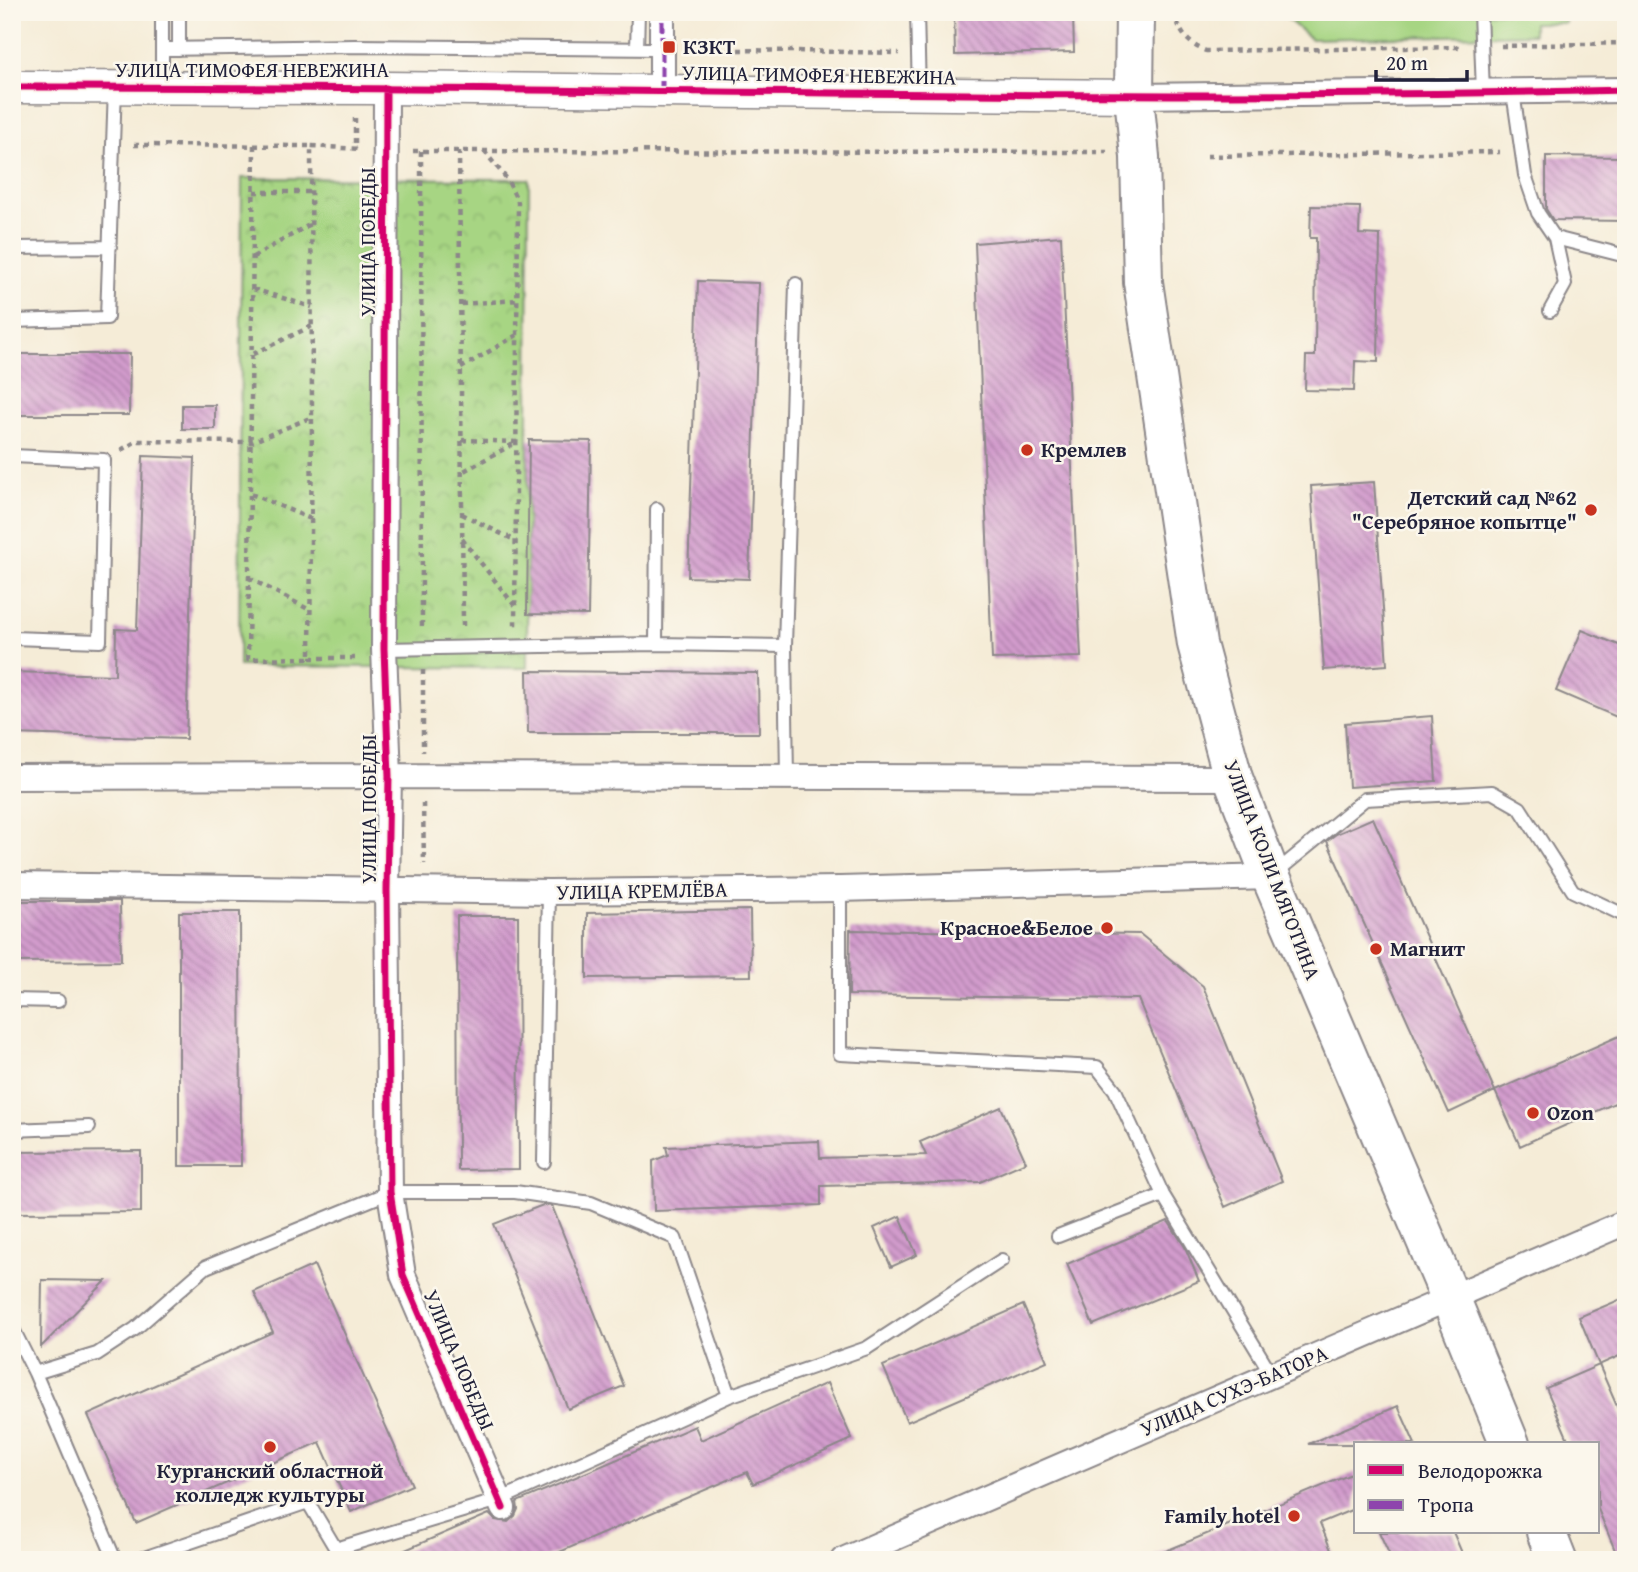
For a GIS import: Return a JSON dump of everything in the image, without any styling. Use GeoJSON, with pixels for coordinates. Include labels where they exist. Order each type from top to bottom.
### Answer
{"type":"FeatureCollection","features":[{"type":"Feature","properties":{"kind":"main road","name":"УЛИЦА КОЛИ МЯГОТИНА"},"geometry":{"type":"LineString","coordinates":[[1135,12],[1133,96],[1140,157],[1143,282],[1197,643],[1233,778],[1271,877],[1509,1442]]}},
{"type":"Feature","properties":{"kind":"main road"},"geometry":{"type":"LineString","coordinates":[[1547,1534],[1558,1560]]}},
{"type":"Feature","properties":{"kind":"street"},"geometry":{"type":"LineString","coordinates":[[662,91],[665,13]]}},
{"type":"Feature","properties":{"kind":"street","name":"УЛИЦА ТИМОФЕЯ НЕВЕЖИНА"},"geometry":{"type":"LineString","coordinates":[[12,87],[162,86],[1133,96],[1626,90]]}},
{"type":"Feature","properties":{"kind":"street","name":"УЛИЦА ПОБЕДЫ"},"geometry":{"type":"LineString","coordinates":[[386,88],[384,653],[389,776],[387,890],[390,1192],[403,1275],[501,1504]]}},
{"type":"Feature","properties":{"kind":"street"},"geometry":{"type":"LineString","coordinates":[[12,778],[1233,778]]}},
{"type":"Feature","properties":{"kind":"street","name":"УЛИЦА КРЕМЛЁВА"},"geometry":{"type":"LineString","coordinates":[[12,885],[550,892],[840,889],[1271,877]]}},
{"type":"Feature","properties":{"kind":"street","name":"УЛИЦА СУХЭ-БАТОРА"},"geometry":{"type":"LineString","coordinates":[[843,1560],[1626,1222]]}},
{"type":"Feature","properties":{"kind":"lane"},"geometry":{"type":"LineString","coordinates":[[162,12],[162,86]]}},
{"type":"Feature","properties":{"kind":"lane"},"geometry":{"type":"LineString","coordinates":[[179,12],[179,48]]}},
{"type":"Feature","properties":{"kind":"lane"},"geometry":{"type":"LineString","coordinates":[[637,49],[638,12]]}},
{"type":"Feature","properties":{"kind":"lane"},"geometry":{"type":"LineString","coordinates":[[917,12],[919,94]]}},
{"type":"Feature","properties":{"kind":"lane"},"geometry":{"type":"LineString","coordinates":[[1480,12],[1483,93]]}},
{"type":"Feature","properties":{"kind":"lane"},"geometry":{"type":"LineString","coordinates":[[162,49],[355,46],[662,49]]}},
{"type":"Feature","properties":{"kind":"lane"},"geometry":{"type":"LineString","coordinates":[[12,321],[107,318],[115,87]]}},
{"type":"Feature","properties":{"kind":"lane"},"geometry":{"type":"LineString","coordinates":[[1513,92],[1525,175],[1538,212],[1555,238],[1565,284],[1550,311]]}},
{"type":"Feature","properties":{"kind":"lane"},"geometry":{"type":"LineString","coordinates":[[1555,238],[1626,256]]}},
{"type":"Feature","properties":{"kind":"lane"},"geometry":{"type":"LineString","coordinates":[[12,248],[110,247]]}},
{"type":"Feature","properties":{"kind":"lane"},"geometry":{"type":"LineString","coordinates":[[787,777],[785,646],[796,284]]}},
{"type":"Feature","properties":{"kind":"lane"},"geometry":{"type":"LineString","coordinates":[[12,456],[104,460],[100,641],[12,638]]}},
{"type":"Feature","properties":{"kind":"lane"},"geometry":{"type":"LineString","coordinates":[[656,644],[657,509]]}},
{"type":"Feature","properties":{"kind":"lane"},"geometry":{"type":"LineString","coordinates":[[384,653],[422,649],[656,644],[785,646]]}},
{"type":"Feature","properties":{"kind":"lane"},"geometry":{"type":"LineString","coordinates":[[1271,877],[1365,799],[1492,792],[1520,808],[1573,891],[1626,916]]}},
{"type":"Feature","properties":{"kind":"lane"},"geometry":{"type":"LineString","coordinates":[[840,889],[839,1054],[1097,1067],[1115,1090],[1163,1195],[1272,1375]]}},
{"type":"Feature","properties":{"kind":"lane"},"geometry":{"type":"LineString","coordinates":[[544,1162],[550,892]]}},
{"type":"Feature","properties":{"kind":"lane"},"geometry":{"type":"LineString","coordinates":[[12,1000],[58,1001]]}},
{"type":"Feature","properties":{"kind":"lane"},"geometry":{"type":"LineString","coordinates":[[12,1130],[89,1127]]}},
{"type":"Feature","properties":{"kind":"lane"},"geometry":{"type":"LineString","coordinates":[[34,1373],[97,1354],[135,1329],[206,1268],[390,1192],[515,1192],[591,1203],[675,1238],[729,1396]]}},
{"type":"Feature","properties":{"kind":"lane"},"geometry":{"type":"LineString","coordinates":[[1058,1236],[1163,1195]]}},
{"type":"Feature","properties":{"kind":"lane"},"geometry":{"type":"LineString","coordinates":[[138,1560],[308,1502],[336,1549],[501,1504],[729,1396],[867,1348],[1002,1259]]}},
{"type":"Feature","properties":{"kind":"lane"},"geometry":{"type":"LineString","coordinates":[[12,1327],[115,1560]]}},
{"type":"Feature","properties":{"kind":"path"},"geometry":{"type":"LineString","coordinates":[[1176,12],[1182,34],[1190,43],[1206,51],[1626,43]]}},
{"type":"Feature","properties":{"kind":"path"},"geometry":{"type":"LineString","coordinates":[[662,49],[918,53]]}},
{"type":"Feature","properties":{"kind":"path"},"geometry":{"type":"LineString","coordinates":[[113,144],[312,146],[386,151],[1108,152]]}},
{"type":"Feature","properties":{"kind":"path"},"geometry":{"type":"LineString","coordinates":[[254,145],[248,659],[384,653]]}},
{"type":"Feature","properties":{"kind":"path"},"geometry":{"type":"LineString","coordinates":[[310,657],[312,146]]}},
{"type":"Feature","properties":{"kind":"path"},"geometry":{"type":"LineString","coordinates":[[421,151],[424,891]]}},
{"type":"Feature","properties":{"kind":"path"},"geometry":{"type":"LineString","coordinates":[[459,151],[463,648]]}},
{"type":"Feature","properties":{"kind":"path"},"geometry":{"type":"LineString","coordinates":[[484,151],[507,179],[518,201],[515,647]]}},
{"type":"Feature","properties":{"kind":"path"},"geometry":{"type":"LineString","coordinates":[[1207,156],[1522,152]]}},
{"type":"Feature","properties":{"kind":"path"},"geometry":{"type":"LineString","coordinates":[[254,192],[312,192]]}},
{"type":"Feature","properties":{"kind":"path"},"geometry":{"type":"LineString","coordinates":[[253,257],[312,224]]}},
{"type":"Feature","properties":{"kind":"path"},"geometry":{"type":"LineString","coordinates":[[253,289],[312,307]]}},
{"type":"Feature","properties":{"kind":"path"},"geometry":{"type":"LineString","coordinates":[[461,304],[517,300]]}},
{"type":"Feature","properties":{"kind":"path"},"geometry":{"type":"LineString","coordinates":[[253,354],[312,326]]}},
{"type":"Feature","properties":{"kind":"path"},"geometry":{"type":"LineString","coordinates":[[461,368],[518,334]]}},
{"type":"Feature","properties":{"kind":"path"},"geometry":{"type":"LineString","coordinates":[[104,460],[137,440],[252,442],[312,417]]}},
{"type":"Feature","properties":{"kind":"path"},"geometry":{"type":"LineString","coordinates":[[461,440],[516,442]]}},
{"type":"Feature","properties":{"kind":"path"},"geometry":{"type":"LineString","coordinates":[[462,472],[516,442]]}},
{"type":"Feature","properties":{"kind":"path"},"geometry":{"type":"LineString","coordinates":[[251,494],[311,519]]}},
{"type":"Feature","properties":{"kind":"path"},"geometry":{"type":"LineString","coordinates":[[462,514],[516,541]]}},
{"type":"Feature","properties":{"kind":"path"},"geometry":{"type":"LineString","coordinates":[[462,540],[516,607]]}},
{"type":"Feature","properties":{"kind":"path"},"geometry":{"type":"LineString","coordinates":[[249,578],[310,610]]}},
{"type":"Feature","properties":{"kind":"green space"},"geometry":{"type":"Polygon","coordinates":[[[1279,12],[1565,12],[1565,23],[1533,23],[1533,34],[1311,39],[1279,12]]]}},
{"type":"Feature","properties":{"kind":"green space"},"geometry":{"type":"Polygon","coordinates":[[[242,178],[529,179],[527,668],[239,666],[242,178]]]}},
{"type":"Feature","properties":{"kind":"building"},"geometry":{"type":"Polygon","coordinates":[[[954,12],[1020,12],[1020,15],[1073,13],[1074,52],[955,55],[954,12]]]}},
{"type":"Feature","properties":{"kind":"building"},"geometry":{"type":"Polygon","coordinates":[[[1546,156],[1626,157],[1626,221],[1553,220],[1546,209],[1546,156]]]}},
{"type":"Feature","properties":{"kind":"building"},"geometry":{"type":"Polygon","coordinates":[[[1311,206],[1360,207],[1359,234],[1380,235],[1378,362],[1355,361],[1354,391],[1305,390],[1306,356],[1315,356],[1316,238],[1310,238],[1311,206]]]}},
{"type":"Feature","properties":{"kind":"building","name":"Кремлев"},"geometry":{"type":"Polygon","coordinates":[[[1061,236],[1081,657],[992,659],[975,243],[1061,236]]]}},
{"type":"Feature","properties":{"kind":"building"},"geometry":{"type":"Polygon","coordinates":[[[698,281],[759,283],[749,579],[688,577],[698,281]]]}},
{"type":"Feature","properties":{"kind":"building"},"geometry":{"type":"Polygon","coordinates":[[[12,354],[130,354],[129,415],[12,415],[12,354]]]}},
{"type":"Feature","properties":{"kind":"building"},"geometry":{"type":"Polygon","coordinates":[[[182,405],[215,405],[215,429],[182,429],[182,405]]]}},
{"type":"Feature","properties":{"kind":"building"},"geometry":{"type":"Polygon","coordinates":[[[529,440],[591,441],[588,615],[527,614],[529,440]]]}},
{"type":"Feature","properties":{"kind":"building"},"geometry":{"type":"Polygon","coordinates":[[[143,456],[195,458],[186,739],[12,734],[12,672],[115,675],[116,629],[137,630],[143,456]]]}},
{"type":"Feature","properties":{"kind":"building"},"geometry":{"type":"Polygon","coordinates":[[[1374,482],[1387,665],[1324,670],[1311,486],[1374,482]]]}},
{"type":"Feature","properties":{"kind":"building"},"geometry":{"type":"Polygon","coordinates":[[[1582,630],[1626,648],[1626,721],[1556,691],[1582,630]]]}},
{"type":"Feature","properties":{"kind":"building"},"geometry":{"type":"Polygon","coordinates":[[[527,671],[758,673],[759,733],[528,733],[527,671]]]}},
{"type":"Feature","properties":{"kind":"building"},"geometry":{"type":"Polygon","coordinates":[[[1432,716],[1436,781],[1349,787],[1345,723],[1432,716]]]}},
{"type":"Feature","properties":{"kind":"building"},"geometry":{"type":"Polygon","coordinates":[[[1373,818],[1495,1091],[1449,1113],[1327,841],[1336,834],[1373,818]]]}},
{"type":"Feature","properties":{"kind":"building"},"geometry":{"type":"Polygon","coordinates":[[[12,901],[120,901],[121,961],[12,962],[12,901]]]}},
{"type":"Feature","properties":{"kind":"building"},"geometry":{"type":"Polygon","coordinates":[[[750,910],[751,976],[587,978],[587,913],[750,910]]]}},
{"type":"Feature","properties":{"kind":"building"},"geometry":{"type":"Polygon","coordinates":[[[179,912],[240,912],[241,1166],[179,1166],[179,912]]]}},
{"type":"Feature","properties":{"kind":"building"},"geometry":{"type":"Polygon","coordinates":[[[457,916],[518,916],[519,1169],[458,1170],[457,916]]]}},
{"type":"Feature","properties":{"kind":"building"},"geometry":{"type":"Polygon","coordinates":[[[850,930],[1140,934],[1203,986],[1282,1181],[1225,1207],[1138,999],[849,995],[850,930]]]}},
{"type":"Feature","properties":{"kind":"building"},"geometry":{"type":"Polygon","coordinates":[[[1626,1033],[1626,1098],[1520,1146],[1495,1091],[1626,1033]]]}},
{"type":"Feature","properties":{"kind":"building"},"geometry":{"type":"Polygon","coordinates":[[[1001,1107],[1026,1162],[980,1182],[821,1186],[821,1205],[654,1211],[653,1161],[668,1155],[666,1147],[819,1141],[820,1158],[926,1155],[920,1142],[1001,1107]]]}},
{"type":"Feature","properties":{"kind":"building"},"geometry":{"type":"Polygon","coordinates":[[[141,1151],[141,1212],[12,1213],[12,1152],[141,1151]]]}},
{"type":"Feature","properties":{"kind":"building"},"geometry":{"type":"Polygon","coordinates":[[[543,1205],[552,1206],[624,1386],[568,1409],[494,1224],[543,1205]]]}},
{"type":"Feature","properties":{"kind":"building"},"geometry":{"type":"Polygon","coordinates":[[[900,1216],[917,1255],[891,1267],[874,1228],[900,1216]]]}},
{"type":"Feature","properties":{"kind":"building"},"geometry":{"type":"Polygon","coordinates":[[[1168,1221],[1185,1247],[1199,1281],[1093,1325],[1067,1264],[1168,1221]]]}},
{"type":"Feature","properties":{"kind":"building"},"geometry":{"type":"Polygon","coordinates":[[[314,1265],[412,1485],[351,1512],[320,1442],[136,1523],[88,1415],[273,1332],[254,1292],[314,1265]]]}},
{"type":"Feature","properties":{"kind":"building"},"geometry":{"type":"Polygon","coordinates":[[[42,1280],[106,1281],[41,1347],[42,1280]]]}},
{"type":"Feature","properties":{"kind":"building"},"geometry":{"type":"Polygon","coordinates":[[[1626,1297],[1626,1353],[1599,1365],[1579,1317],[1626,1297]]]}},
{"type":"Feature","properties":{"kind":"building"},"geometry":{"type":"Polygon","coordinates":[[[1023,1305],[1047,1361],[907,1422],[883,1366],[1023,1305]]]}},
{"type":"Feature","properties":{"kind":"building"},"geometry":{"type":"Polygon","coordinates":[[[1599,1365],[1626,1427],[1626,1560],[1619,1560],[1600,1514],[1600,1442],[1569,1442],[1546,1388],[1599,1365]]]}},
{"type":"Feature","properties":{"kind":"building"},"geometry":{"type":"Polygon","coordinates":[[[827,1383],[852,1439],[753,1484],[747,1472],[541,1560],[382,1560],[489,1514],[495,1520],[508,1522],[515,1516],[517,1502],[695,1426],[701,1440],[827,1383]]]}},
{"type":"Feature","properties":{"kind":"building"},"geometry":{"type":"Polygon","coordinates":[[[1398,1406],[1414,1442],[1354,1442],[1308,1444],[1398,1406]]]}},
{"type":"Feature","properties":{"kind":"building","name":"Family hotel"},"geometry":{"type":"Polygon","coordinates":[[[1354,1473],[1354,1509],[1320,1523],[1335,1560],[1144,1560],[1354,1473]]]}},
{"type":"Feature","properties":{"kind":"building"},"geometry":{"type":"Polygon","coordinates":[[[1380,1534],[1454,1534],[1465,1560],[1392,1560],[1380,1534]]]}},
{"type":"Feature","properties":{"kind":"marked path"},"geometry":{"type":"LineString","coordinates":[[662,12],[662,91]]}},
{"type":"Feature","properties":{"kind":"cycle path"},"geometry":{"type":"LineString","coordinates":[[12,87],[1222,95],[1626,90]]}},
{"type":"Feature","properties":{"kind":"cycle path"},"geometry":{"type":"LineString","coordinates":[[386,88],[384,649],[389,776],[387,890],[390,1192],[403,1275],[503,1508]]}},
{"type":"Feature","properties":{"kind":"place","name":"КЗКТ"},"geometry":{"type":"Point","coordinates":[669,47]}},
{"type":"Feature","properties":{"kind":"place","name":"Кремлев"},"geometry":{"type":"Point","coordinates":[1027,450]}},
{"type":"Feature","properties":{"kind":"place","name":"Детский сад №62 \"Серебряное копытце\""},"geometry":{"type":"Point","coordinates":[1591,510]}},
{"type":"Feature","properties":{"kind":"place","name":"Красное&Белое"},"geometry":{"type":"Point","coordinates":[1107,928]}},
{"type":"Feature","properties":{"kind":"place","name":"Магнит"},"geometry":{"type":"Point","coordinates":[1376,949]}},
{"type":"Feature","properties":{"kind":"place","name":"Ozon"},"geometry":{"type":"Point","coordinates":[1533,1113]}},
{"type":"Feature","properties":{"kind":"place","name":"Курганский областной колледж культуры"},"geometry":{"type":"Point","coordinates":[270,1447]}},
{"type":"Feature","properties":{"kind":"place","name":"Family hotel"},"geometry":{"type":"Point","coordinates":[1294,1516]}}]}
